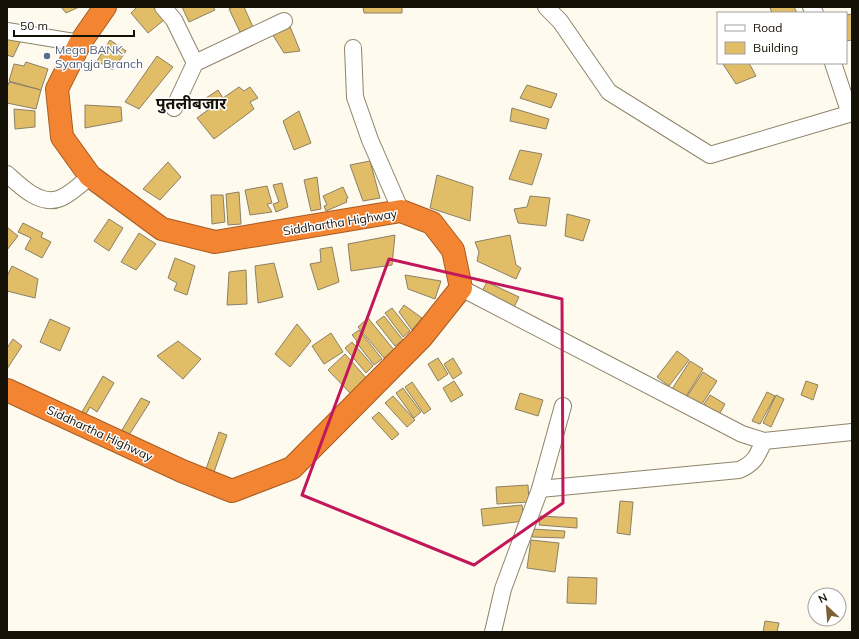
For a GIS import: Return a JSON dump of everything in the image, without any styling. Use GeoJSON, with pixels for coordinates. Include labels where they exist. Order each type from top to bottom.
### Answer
{"type":"FeatureCollection","features":[{"type":"Feature","properties":{"kind":"highway","name":"Siddhartha Highway"},"geometry":{"type":"LineString","coordinates":[[7,390],[182,471],[232,491],[292,468],[422,337],[461,288],[453,250],[432,223],[401,211],[215,242],[162,229],[90,176],[62,137],[57,89],[80,43],[105,7]]}},
{"type":"Feature","properties":{"kind":"street"},"geometry":{"type":"LineString","coordinates":[[164,7],[174,20],[194,63]]}},
{"type":"Feature","properties":{"kind":"street"},"geometry":{"type":"LineString","coordinates":[[546,7],[560,21],[609,92],[710,155],[851,114],[833,64]]}},
{"type":"Feature","properties":{"kind":"street"},"geometry":{"type":"LineString","coordinates":[[174,108],[194,63],[284,20]]}},
{"type":"Feature","properties":{"kind":"street"},"geometry":{"type":"LineString","coordinates":[[7,30],[80,43]]}},
{"type":"Feature","properties":{"kind":"street"},"geometry":{"type":"LineString","coordinates":[[353,48],[355,97],[370,140],[401,211]]}},
{"type":"Feature","properties":{"kind":"street"},"geometry":{"type":"LineString","coordinates":[[7,174],[32,195],[46,199],[59,199],[70,193],[90,176]]}},
{"type":"Feature","properties":{"kind":"street"},"geometry":{"type":"LineString","coordinates":[[461,288],[742,434],[764,441],[852,432]]}},
{"type":"Feature","properties":{"kind":"street"},"geometry":{"type":"LineString","coordinates":[[493,632],[503,589],[540,489],[563,406]]}},
{"type":"Feature","properties":{"kind":"street"},"geometry":{"type":"LineString","coordinates":[[540,489],[739,470],[750,465],[756,458],[764,441]]}},
{"type":"Feature","properties":{"kind":"highlighted area"},"geometry":{"type":"Polygon","coordinates":[[[389,259],[562,299],[563,503],[474,565],[302,495],[389,259]]]}},
{"type":"Feature","properties":{"kind":"building"},"geometry":{"type":"Polygon","coordinates":[[[61,7],[79,7],[66,13],[61,7]]]}},
{"type":"Feature","properties":{"kind":"building"},"geometry":{"type":"Polygon","coordinates":[[[137,7],[153,7],[164,20],[148,33],[131,13],[137,7]]]}},
{"type":"Feature","properties":{"kind":"building"},"geometry":{"type":"Polygon","coordinates":[[[182,7],[213,7],[215,10],[189,22],[182,7]]]}},
{"type":"Feature","properties":{"kind":"building"},"geometry":{"type":"Polygon","coordinates":[[[233,7],[244,7],[253,27],[240,32],[229,9],[233,7]]]}},
{"type":"Feature","properties":{"kind":"building"},"geometry":{"type":"Polygon","coordinates":[[[363,7],[402,7],[402,13],[364,13],[363,7]]]}},
{"type":"Feature","properties":{"kind":"building"},"geometry":{"type":"Polygon","coordinates":[[[794,7],[796,12],[772,12],[770,8],[794,7]]]}},
{"type":"Feature","properties":{"kind":"building"},"geometry":{"type":"Polygon","coordinates":[[[852,14],[852,40],[847,41],[847,15],[852,14]]]}},
{"type":"Feature","properties":{"kind":"building"},"geometry":{"type":"Polygon","coordinates":[[[289,24],[300,51],[284,53],[271,32],[289,24]]]}},
{"type":"Feature","properties":{"kind":"building"},"geometry":{"type":"Polygon","coordinates":[[[7,35],[22,38],[13,57],[7,55],[7,35]]]}},
{"type":"Feature","properties":{"kind":"building"},"geometry":{"type":"Polygon","coordinates":[[[110,40],[126,51],[113,70],[97,61],[110,40]]]}},
{"type":"Feature","properties":{"kind":"building"},"geometry":{"type":"Polygon","coordinates":[[[157,56],[173,67],[139,109],[125,102],[157,56]]]}},
{"type":"Feature","properties":{"kind":"building"},"geometry":{"type":"Polygon","coordinates":[[[26,62],[48,69],[41,90],[9,81],[14,64],[24,66],[26,62]]]}},
{"type":"Feature","properties":{"kind":"building"},"geometry":{"type":"Polygon","coordinates":[[[723,64],[750,64],[756,76],[736,84],[723,64]]]}},
{"type":"Feature","properties":{"kind":"building"},"geometry":{"type":"Polygon","coordinates":[[[9,82],[41,90],[36,109],[7,103],[7,88],[9,82]]]}},
{"type":"Feature","properties":{"kind":"building"},"geometry":{"type":"Polygon","coordinates":[[[527,85],[557,94],[551,108],[520,98],[527,85]]]}},
{"type":"Feature","properties":{"kind":"building"},"geometry":{"type":"Polygon","coordinates":[[[239,87],[244,91],[250,87],[258,98],[250,102],[254,109],[214,139],[197,118],[212,107],[206,98],[218,90],[223,98],[239,87]]]}},
{"type":"Feature","properties":{"kind":"building"},"geometry":{"type":"Polygon","coordinates":[[[85,105],[121,107],[122,121],[85,128],[85,105]]]}},
{"type":"Feature","properties":{"kind":"building"},"geometry":{"type":"Polygon","coordinates":[[[512,108],[549,119],[546,129],[510,121],[512,108]]]}},
{"type":"Feature","properties":{"kind":"building"},"geometry":{"type":"Polygon","coordinates":[[[14,109],[35,111],[35,127],[15,129],[14,109]]]}},
{"type":"Feature","properties":{"kind":"building"},"geometry":{"type":"Polygon","coordinates":[[[299,111],[311,143],[294,150],[283,121],[299,111]]]}},
{"type":"Feature","properties":{"kind":"building"},"geometry":{"type":"Polygon","coordinates":[[[520,150],[542,154],[532,185],[509,179],[520,150]]]}},
{"type":"Feature","properties":{"kind":"building"},"geometry":{"type":"Polygon","coordinates":[[[370,161],[380,198],[363,201],[350,165],[370,161]]]}},
{"type":"Feature","properties":{"kind":"building"},"geometry":{"type":"Polygon","coordinates":[[[168,162],[181,177],[160,200],[143,189],[168,162]]]}},
{"type":"Feature","properties":{"kind":"building"},"geometry":{"type":"Polygon","coordinates":[[[437,175],[473,187],[470,221],[430,208],[437,175]]]}},
{"type":"Feature","properties":{"kind":"building"},"geometry":{"type":"Polygon","coordinates":[[[317,177],[321,209],[311,211],[304,180],[317,177]]]}},
{"type":"Feature","properties":{"kind":"building"},"geometry":{"type":"Polygon","coordinates":[[[282,183],[288,207],[276,212],[273,204],[279,202],[273,185],[282,183]]]}},
{"type":"Feature","properties":{"kind":"building"},"geometry":{"type":"Polygon","coordinates":[[[267,186],[272,203],[267,204],[272,212],[250,215],[245,190],[267,186]]]}},
{"type":"Feature","properties":{"kind":"building"},"geometry":{"type":"Polygon","coordinates":[[[343,187],[348,198],[346,199],[347,202],[326,211],[324,206],[327,205],[323,196],[343,187]]]}},
{"type":"Feature","properties":{"kind":"building"},"geometry":{"type":"Polygon","coordinates":[[[239,192],[241,224],[228,225],[226,194],[239,192]]]}},
{"type":"Feature","properties":{"kind":"building"},"geometry":{"type":"Polygon","coordinates":[[[211,195],[223,195],[225,222],[212,224],[211,195]]]}},
{"type":"Feature","properties":{"kind":"building"},"geometry":{"type":"Polygon","coordinates":[[[530,196],[550,198],[546,226],[518,223],[514,209],[527,207],[530,196]]]}},
{"type":"Feature","properties":{"kind":"building"},"geometry":{"type":"Polygon","coordinates":[[[567,214],[590,220],[583,241],[565,236],[567,214]]]}},
{"type":"Feature","properties":{"kind":"building"},"geometry":{"type":"Polygon","coordinates":[[[109,219],[123,228],[109,251],[94,241],[109,219]]]}},
{"type":"Feature","properties":{"kind":"building"},"geometry":{"type":"Polygon","coordinates":[[[23,223],[43,233],[41,237],[51,242],[42,258],[25,249],[31,238],[18,232],[23,223]]]}},
{"type":"Feature","properties":{"kind":"building"},"geometry":{"type":"Polygon","coordinates":[[[7,227],[18,236],[7,250],[7,227]]]}},
{"type":"Feature","properties":{"kind":"building"},"geometry":{"type":"Polygon","coordinates":[[[139,233],[156,244],[136,270],[121,262],[139,233]]]}},
{"type":"Feature","properties":{"kind":"building"},"geometry":{"type":"Polygon","coordinates":[[[395,235],[392,265],[351,271],[348,244],[395,235]]]}},
{"type":"Feature","properties":{"kind":"building"},"geometry":{"type":"Polygon","coordinates":[[[510,235],[516,265],[521,268],[516,279],[477,261],[479,252],[475,242],[510,235]]]}},
{"type":"Feature","properties":{"kind":"building"},"geometry":{"type":"Polygon","coordinates":[[[332,247],[339,282],[318,290],[310,264],[321,262],[320,249],[332,247]]]}},
{"type":"Feature","properties":{"kind":"building"},"geometry":{"type":"Polygon","coordinates":[[[175,258],[195,266],[187,295],[174,290],[177,283],[168,278],[175,258]]]}},
{"type":"Feature","properties":{"kind":"building"},"geometry":{"type":"Polygon","coordinates":[[[274,263],[283,297],[258,303],[255,266],[274,263]]]}},
{"type":"Feature","properties":{"kind":"building"},"geometry":{"type":"Polygon","coordinates":[[[12,266],[38,279],[35,298],[7,291],[7,276],[12,266]]]}},
{"type":"Feature","properties":{"kind":"building"},"geometry":{"type":"Polygon","coordinates":[[[246,270],[247,304],[227,305],[229,272],[246,270]]]}},
{"type":"Feature","properties":{"kind":"building"},"geometry":{"type":"Polygon","coordinates":[[[405,275],[441,281],[435,299],[408,289],[405,275]]]}},
{"type":"Feature","properties":{"kind":"building"},"geometry":{"type":"Polygon","coordinates":[[[487,282],[519,297],[513,309],[481,293],[487,282]]]}},
{"type":"Feature","properties":{"kind":"building"},"geometry":{"type":"Polygon","coordinates":[[[404,305],[422,318],[412,330],[399,312],[404,305]]]}},
{"type":"Feature","properties":{"kind":"building"},"geometry":{"type":"Polygon","coordinates":[[[392,308],[410,331],[403,337],[385,313],[392,308]]]}},
{"type":"Feature","properties":{"kind":"building"},"geometry":{"type":"Polygon","coordinates":[[[384,316],[403,340],[395,346],[376,322],[384,316]]]}},
{"type":"Feature","properties":{"kind":"building"},"geometry":{"type":"Polygon","coordinates":[[[368,318],[394,350],[384,358],[358,327],[368,318]]]}},
{"type":"Feature","properties":{"kind":"building"},"geometry":{"type":"Polygon","coordinates":[[[50,319],[70,328],[60,351],[40,342],[50,319]]]}},
{"type":"Feature","properties":{"kind":"building"},"geometry":{"type":"Polygon","coordinates":[[[297,324],[311,341],[290,367],[275,354],[297,324]]]}},
{"type":"Feature","properties":{"kind":"building"},"geometry":{"type":"Polygon","coordinates":[[[359,330],[382,359],[374,365],[352,335],[359,330]]]}},
{"type":"Feature","properties":{"kind":"building"},"geometry":{"type":"Polygon","coordinates":[[[331,333],[343,352],[324,364],[312,346],[331,333]]]}},
{"type":"Feature","properties":{"kind":"building"},"geometry":{"type":"Polygon","coordinates":[[[13,339],[22,346],[7,369],[7,348],[13,339]]]}},
{"type":"Feature","properties":{"kind":"building"},"geometry":{"type":"Polygon","coordinates":[[[178,341],[201,359],[183,379],[157,356],[178,341]]]}},
{"type":"Feature","properties":{"kind":"building"},"geometry":{"type":"Polygon","coordinates":[[[352,342],[373,366],[366,373],[345,348],[352,342]]]}},
{"type":"Feature","properties":{"kind":"building"},"geometry":{"type":"Polygon","coordinates":[[[677,351],[689,360],[669,386],[657,377],[677,351]]]}},
{"type":"Feature","properties":{"kind":"building"},"geometry":{"type":"Polygon","coordinates":[[[345,354],[368,380],[352,395],[328,370],[345,354]]]}},
{"type":"Feature","properties":{"kind":"building"},"geometry":{"type":"Polygon","coordinates":[[[438,358],[448,374],[438,381],[428,364],[438,358]]]}},
{"type":"Feature","properties":{"kind":"building"},"geometry":{"type":"Polygon","coordinates":[[[453,358],[462,373],[453,379],[444,364],[453,358]]]}},
{"type":"Feature","properties":{"kind":"building"},"geometry":{"type":"Polygon","coordinates":[[[690,361],[703,369],[685,398],[672,389],[690,361]]]}},
{"type":"Feature","properties":{"kind":"building"},"geometry":{"type":"Polygon","coordinates":[[[703,372],[717,381],[700,407],[686,398],[703,372]]]}},
{"type":"Feature","properties":{"kind":"building"},"geometry":{"type":"Polygon","coordinates":[[[103,376],[114,383],[97,412],[90,407],[86,414],[82,412],[103,376]]]}},
{"type":"Feature","properties":{"kind":"building"},"geometry":{"type":"Polygon","coordinates":[[[454,381],[463,395],[451,402],[443,388],[454,381]]]}},
{"type":"Feature","properties":{"kind":"building"},"geometry":{"type":"Polygon","coordinates":[[[806,381],[818,385],[813,400],[801,395],[806,381]]]}},
{"type":"Feature","properties":{"kind":"building"},"geometry":{"type":"Polygon","coordinates":[[[412,382],[431,409],[424,414],[405,387],[412,382]]]}},
{"type":"Feature","properties":{"kind":"building"},"geometry":{"type":"Polygon","coordinates":[[[403,388],[421,412],[414,418],[396,393],[403,388]]]}},
{"type":"Feature","properties":{"kind":"building"},"geometry":{"type":"Polygon","coordinates":[[[767,392],[775,396],[760,424],[752,421],[767,392]]]}},
{"type":"Feature","properties":{"kind":"building"},"geometry":{"type":"Polygon","coordinates":[[[520,393],[543,400],[538,416],[515,409],[520,393]]]}},
{"type":"Feature","properties":{"kind":"building"},"geometry":{"type":"Polygon","coordinates":[[[710,395],[725,404],[716,420],[700,410],[710,395]]]}},
{"type":"Feature","properties":{"kind":"building"},"geometry":{"type":"Polygon","coordinates":[[[776,395],[784,399],[771,427],[763,423],[776,395]]]}},
{"type":"Feature","properties":{"kind":"building"},"geometry":{"type":"Polygon","coordinates":[[[393,396],[415,420],[407,427],[385,403],[393,396]]]}},
{"type":"Feature","properties":{"kind":"building"},"geometry":{"type":"Polygon","coordinates":[[[141,398],[150,402],[129,435],[122,430],[141,398]]]}},
{"type":"Feature","properties":{"kind":"building"},"geometry":{"type":"Polygon","coordinates":[[[379,412],[399,434],[392,440],[372,418],[379,412]]]}},
{"type":"Feature","properties":{"kind":"building"},"geometry":{"type":"Polygon","coordinates":[[[219,432],[227,435],[214,472],[206,469],[219,432]]]}},
{"type":"Feature","properties":{"kind":"building"},"geometry":{"type":"Polygon","coordinates":[[[528,485],[529,502],[497,504],[496,487],[528,485]]]}},
{"type":"Feature","properties":{"kind":"building"},"geometry":{"type":"Polygon","coordinates":[[[620,501],[633,502],[630,535],[617,533],[620,501]]]}},
{"type":"Feature","properties":{"kind":"building"},"geometry":{"type":"Polygon","coordinates":[[[522,505],[524,521],[483,526],[481,509],[522,505]]]}},
{"type":"Feature","properties":{"kind":"building"},"geometry":{"type":"Polygon","coordinates":[[[540,516],[577,518],[577,528],[539,525],[540,516]]]}},
{"type":"Feature","properties":{"kind":"building"},"geometry":{"type":"Polygon","coordinates":[[[532,529],[565,531],[564,538],[532,537],[532,529]]]}},
{"type":"Feature","properties":{"kind":"building"},"geometry":{"type":"Polygon","coordinates":[[[531,540],[559,543],[555,572],[527,568],[531,540]]]}},
{"type":"Feature","properties":{"kind":"building"},"geometry":{"type":"Polygon","coordinates":[[[568,577],[597,578],[596,604],[567,603],[568,577]]]}},
{"type":"Feature","properties":{"kind":"building"},"geometry":{"type":"Polygon","coordinates":[[[765,621],[779,623],[777,632],[763,632],[765,621]]]}},
{"type":"Feature","properties":{"kind":"place","name":"Mega BANK Syangja Branch"},"geometry":{"type":"Point","coordinates":[47,56]}},
{"type":"Feature","properties":{"kind":"district","name":"पुतलीबजार"},"geometry":{"type":"Point","coordinates":[191,103]}}]}
